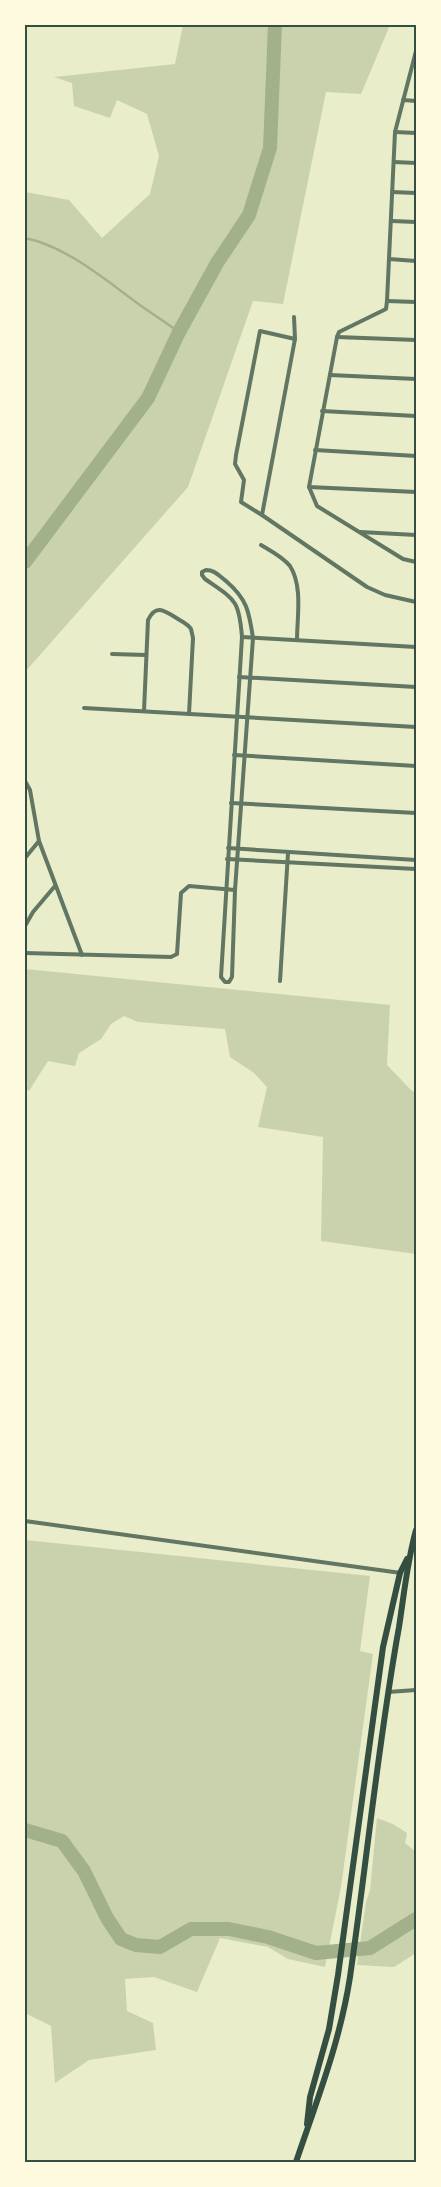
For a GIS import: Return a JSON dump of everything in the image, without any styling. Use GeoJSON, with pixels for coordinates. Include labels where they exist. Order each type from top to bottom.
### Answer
{"type":"FeatureCollection","features":[{"type":"Feature","properties":{"kind":"highway"},"geometry":{"type":"LineString","coordinates":[[296,2162],[320,2098],[339,2033],[350,1978],[388,1692],[408,1575],[409,1556],[416,1530]]}},
{"type":"Feature","properties":{"kind":"highway"},"geometry":{"type":"LineString","coordinates":[[306,2133],[310,2097],[329,2029],[338,1975],[375,1693],[383,1647],[400,1572],[409,1556]]}},
{"type":"Feature","properties":{"kind":"street"},"geometry":{"type":"LineString","coordinates":[[416,51],[414,69],[403,100],[395,132],[388,301],[386,308],[339,332],[322,411],[309,487],[316,506],[403,559],[416,562]]}},
{"type":"Feature","properties":{"kind":"street"},"geometry":{"type":"LineString","coordinates":[[403,100],[416,101]]}},
{"type":"Feature","properties":{"kind":"street"},"geometry":{"type":"LineString","coordinates":[[395,132],[416,133]]}},
{"type":"Feature","properties":{"kind":"street"},"geometry":{"type":"LineString","coordinates":[[394,162],[416,163]]}},
{"type":"Feature","properties":{"kind":"street"},"geometry":{"type":"LineString","coordinates":[[392,192],[416,193]]}},
{"type":"Feature","properties":{"kind":"street"},"geometry":{"type":"LineString","coordinates":[[392,220],[416,222]]}},
{"type":"Feature","properties":{"kind":"street"},"geometry":{"type":"LineString","coordinates":[[389,260],[416,261]]}},
{"type":"Feature","properties":{"kind":"street"},"geometry":{"type":"LineString","coordinates":[[388,301],[416,302]]}},
{"type":"Feature","properties":{"kind":"street"},"geometry":{"type":"LineString","coordinates":[[262,515],[295,339],[294,317]]}},
{"type":"Feature","properties":{"kind":"street"},"geometry":{"type":"LineString","coordinates":[[295,339],[260,331],[236,455],[235,464],[244,480],[241,502],[367,587],[385,595],[416,602]]}},
{"type":"Feature","properties":{"kind":"street"},"geometry":{"type":"LineString","coordinates":[[337,337],[416,340]]}},
{"type":"Feature","properties":{"kind":"street"},"geometry":{"type":"LineString","coordinates":[[330,375],[416,379]]}},
{"type":"Feature","properties":{"kind":"street"},"geometry":{"type":"LineString","coordinates":[[322,411],[416,416]]}},
{"type":"Feature","properties":{"kind":"street"},"geometry":{"type":"LineString","coordinates":[[315,450],[416,456]]}},
{"type":"Feature","properties":{"kind":"street"},"geometry":{"type":"LineString","coordinates":[[309,487],[416,492]]}},
{"type":"Feature","properties":{"kind":"street"},"geometry":{"type":"LineString","coordinates":[[358,532],[416,535]]}},
{"type":"Feature","properties":{"kind":"street"},"geometry":{"type":"LineString","coordinates":[[262,545],[280,556],[290,567],[297,586],[297,640]]}},
{"type":"Feature","properties":{"kind":"street"},"geometry":{"type":"LineString","coordinates":[[213,570],[240,593],[249,611],[253,638],[238,849],[232,977],[229,982],[225,982],[221,977],[242,637],[240,614],[233,598],[205,580],[202,572],[213,570]]}},
{"type":"Feature","properties":{"kind":"street"},"geometry":{"type":"LineString","coordinates":[[144,711],[148,620],[152,613],[158,609],[164,610],[189,626],[193,638],[189,714]]}},
{"type":"Feature","properties":{"kind":"street"},"geometry":{"type":"LineString","coordinates":[[242,637],[416,647]]}},
{"type":"Feature","properties":{"kind":"street"},"geometry":{"type":"LineString","coordinates":[[112,654],[146,655]]}},
{"type":"Feature","properties":{"kind":"street"},"geometry":{"type":"LineString","coordinates":[[239,677],[416,687]]}},
{"type":"Feature","properties":{"kind":"street"},"geometry":{"type":"LineString","coordinates":[[84,708],[416,727]]}},
{"type":"Feature","properties":{"kind":"street"},"geometry":{"type":"LineString","coordinates":[[234,755],[416,766]]}},
{"type":"Feature","properties":{"kind":"street"},"geometry":{"type":"LineString","coordinates":[[25,781],[30,790],[39,841],[54,886],[82,955]]}},
{"type":"Feature","properties":{"kind":"street"},"geometry":{"type":"LineString","coordinates":[[25,797],[30,790]]}},
{"type":"Feature","properties":{"kind":"street"},"geometry":{"type":"LineString","coordinates":[[231,803],[416,813]]}},
{"type":"Feature","properties":{"kind":"street"},"geometry":{"type":"LineString","coordinates":[[25,858],[39,841]]}},
{"type":"Feature","properties":{"kind":"street"},"geometry":{"type":"LineString","coordinates":[[228,848],[416,860]]}},
{"type":"Feature","properties":{"kind":"street"},"geometry":{"type":"LineString","coordinates":[[280,981],[288,853]]}},
{"type":"Feature","properties":{"kind":"street"},"geometry":{"type":"LineString","coordinates":[[227,859],[416,868]]}},
{"type":"Feature","properties":{"kind":"street"},"geometry":{"type":"LineString","coordinates":[[25,926],[33,912],[54,886]]}},
{"type":"Feature","properties":{"kind":"street"},"geometry":{"type":"LineString","coordinates":[[25,953],[171,956],[177,954],[181,893],[190,886],[236,890]]}},
{"type":"Feature","properties":{"kind":"street"},"geometry":{"type":"LineString","coordinates":[[25,1522],[400,1572],[408,1575]]}},
{"type":"Feature","properties":{"kind":"street"},"geometry":{"type":"LineString","coordinates":[[388,1692],[416,1690]]}},
{"type":"Feature","properties":{"kind":"green space"},"geometry":{"type":"Polygon","coordinates":[[[183,25],[390,25],[361,94],[326,92],[283,304],[253,301],[188,487],[25,672],[25,192],[69,200],[102,238],[150,194],[159,156],[147,114],[117,100],[110,118],[74,106],[72,83],[54,77],[175,64],[183,25]]]}},
{"type":"Feature","properties":{"kind":"green space"},"geometry":{"type":"Polygon","coordinates":[[[25,969],[390,1005],[387,1065],[416,1093],[416,1254],[321,1241],[323,1137],[258,1127],[267,1087],[254,1073],[230,1057],[225,1029],[138,1022],[124,1016],[111,1024],[101,1039],[79,1053],[75,1066],[48,1061],[29,1091],[25,1088],[25,969]]]}},
{"type":"Feature","properties":{"kind":"green space"},"geometry":{"type":"Polygon","coordinates":[[[25,1540],[370,1576],[360,1651],[373,1654],[341,1887],[325,1967],[288,1959],[268,1947],[220,1938],[197,1992],[154,1977],[125,1979],[127,2011],[153,2023],[156,2050],[89,2060],[55,2083],[51,2026],[25,2013],[25,1540]]]}},
{"type":"Feature","properties":{"kind":"green space"},"geometry":{"type":"Polygon","coordinates":[[[377,1818],[393,1824],[407,1833],[405,1843],[416,1852],[416,1953],[394,1967],[357,1965],[366,1902],[370,1890],[377,1818]]]}},
{"type":"Feature","properties":{"kind":"waterway"},"geometry":{"type":"LineString","coordinates":[[25,562],[148,398],[179,332],[217,263],[249,215],[270,148],[275,25]]}},
{"type":"Feature","properties":{"kind":"waterway"},"geometry":{"type":"LineString","coordinates":[[25,238],[55,248],[84,264],[179,332]]}},
{"type":"Feature","properties":{"kind":"waterway"},"geometry":{"type":"LineString","coordinates":[[25,1830],[62,1841],[84,1871],[107,1918],[121,1939],[136,1945],[160,1947],[191,1929],[229,1929],[268,1937],[316,1953],[370,1948],[416,1919]]}}]}
